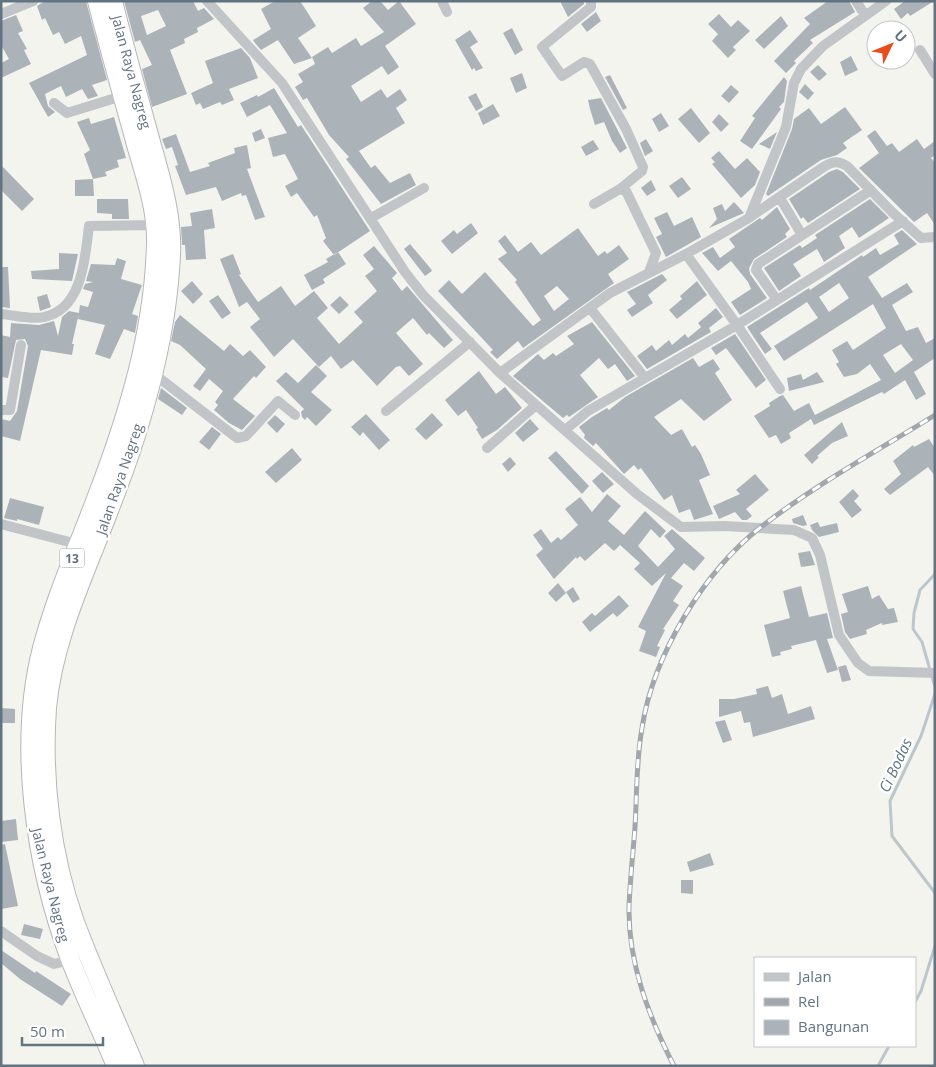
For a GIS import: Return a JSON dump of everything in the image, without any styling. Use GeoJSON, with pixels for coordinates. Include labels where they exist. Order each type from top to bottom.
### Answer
{"type":"FeatureCollection","features":[{"type":"Feature","properties":{"kind":"highway","name":"Jalan Raya Nagreg"},"geometry":{"type":"LineString","coordinates":[[97,1],[156,224],[152,299],[140,365],[97,496],[77,544],[42,647],[32,706],[34,817],[46,876],[70,960],[116,1066]]}},
{"type":"Feature","properties":{"kind":"highway","name":"Jalan Raya Nagreg"},"geometry":{"type":"LineString","coordinates":[[113,1],[168,202],[172,252],[166,306],[154,374],[112,503],[82,581],[59,649],[47,708],[47,772],[54,845],[75,920],[134,1066]]}},
{"type":"Feature","properties":{"kind":"street"},"geometry":{"type":"LineString","coordinates":[[1,14],[33,1]]}},
{"type":"Feature","properties":{"kind":"street"},"geometry":{"type":"LineString","coordinates":[[207,1],[282,83],[371,218],[396,260],[423,295],[500,373],[637,494],[681,527],[725,526],[794,530],[812,538],[820,555],[839,635],[850,654],[869,671],[935,673]]}},
{"type":"Feature","properties":{"kind":"street"},"geometry":{"type":"LineString","coordinates":[[442,1],[448,12]]}},
{"type":"Feature","properties":{"kind":"street"},"geometry":{"type":"LineString","coordinates":[[591,1],[591,7],[542,47],[562,76],[584,62],[590,64],[630,137],[643,167],[641,173],[620,189],[594,204]]}},
{"type":"Feature","properties":{"kind":"street"},"geometry":{"type":"LineString","coordinates":[[856,1],[865,16]]}},
{"type":"Feature","properties":{"kind":"street"},"geometry":{"type":"LineString","coordinates":[[749,218],[786,127],[794,83],[801,69],[823,46],[886,1]]}},
{"type":"Feature","properties":{"kind":"street"},"geometry":{"type":"LineString","coordinates":[[920,50],[935,74]]}},
{"type":"Feature","properties":{"kind":"street"},"geometry":{"type":"LineString","coordinates":[[54,103],[66,113],[122,96]]}},
{"type":"Feature","properties":{"kind":"street"},"geometry":{"type":"LineString","coordinates":[[500,373],[610,293],[686,254],[749,218],[834,161],[847,166],[921,238],[935,237]]}},
{"type":"Feature","properties":{"kind":"street"},"geometry":{"type":"LineString","coordinates":[[371,218],[424,188]]}},
{"type":"Feature","properties":{"kind":"street"},"geometry":{"type":"LineString","coordinates":[[620,189],[626,192],[656,253],[649,272]]}},
{"type":"Feature","properties":{"kind":"street"},"geometry":{"type":"LineString","coordinates":[[777,300],[755,268],[870,190]]}},
{"type":"Feature","properties":{"kind":"street"},"geometry":{"type":"LineString","coordinates":[[780,198],[802,235]]}},
{"type":"Feature","properties":{"kind":"street"},"geometry":{"type":"LineString","coordinates":[[565,430],[588,411],[737,325],[903,221]]}},
{"type":"Feature","properties":{"kind":"street"},"geometry":{"type":"LineString","coordinates":[[1,314],[43,318],[65,304],[81,281],[89,226],[156,224]]}},
{"type":"Feature","properties":{"kind":"street"},"geometry":{"type":"LineString","coordinates":[[686,254],[737,325],[780,390]]}},
{"type":"Feature","properties":{"kind":"street"},"geometry":{"type":"LineString","coordinates":[[590,308],[645,378]]}},
{"type":"Feature","properties":{"kind":"street"},"geometry":{"type":"LineString","coordinates":[[386,411],[470,342]]}},
{"type":"Feature","properties":{"kind":"street"},"geometry":{"type":"LineString","coordinates":[[1,410],[10,410],[21,345]]}},
{"type":"Feature","properties":{"kind":"street"},"geometry":{"type":"LineString","coordinates":[[154,374],[237,438],[246,436],[278,401],[295,415]]}},
{"type":"Feature","properties":{"kind":"street"},"geometry":{"type":"LineString","coordinates":[[486,448],[536,405]]}},
{"type":"Feature","properties":{"kind":"street"},"geometry":{"type":"LineString","coordinates":[[1,524],[77,544]]}},
{"type":"Feature","properties":{"kind":"street"},"geometry":{"type":"LineString","coordinates":[[1,931],[37,956],[54,964],[70,960]]}},
{"type":"Feature","properties":{"kind":"building"},"geometry":{"type":"Polygon","coordinates":[[[45,1],[86,1],[107,80],[92,85],[98,96],[88,99],[82,89],[66,97],[61,86],[45,94],[48,106],[55,112],[48,117],[29,83],[87,55],[81,36],[65,44],[59,32],[53,35],[45,18],[42,20],[37,6],[45,1]]]}},
{"type":"Feature","properties":{"kind":"building"},"geometry":{"type":"Polygon","coordinates":[[[124,1],[193,1],[198,11],[204,8],[214,19],[197,28],[198,32],[184,39],[185,43],[170,50],[187,94],[152,107],[142,69],[152,65],[140,40],[135,42],[124,1]],[[158,10],[141,16],[147,35],[166,26],[158,10]]]}},
{"type":"Feature","properties":{"kind":"building"},"geometry":{"type":"Polygon","coordinates":[[[275,1],[300,1],[306,10],[316,26],[298,38],[312,58],[294,64],[278,40],[261,50],[253,40],[271,29],[261,9],[275,1]]]}},
{"type":"Feature","properties":{"kind":"building"},"geometry":{"type":"Polygon","coordinates":[[[372,1],[380,1],[388,10],[399,1],[416,24],[385,46],[399,67],[388,75],[382,66],[351,86],[361,102],[381,89],[387,98],[400,89],[407,100],[396,108],[405,123],[359,151],[371,168],[375,165],[390,183],[410,173],[416,185],[381,204],[346,159],[349,157],[329,135],[307,98],[303,100],[295,87],[303,82],[298,74],[315,64],[312,57],[328,47],[332,53],[356,38],[361,46],[384,32],[363,8],[372,1]]]}},
{"type":"Feature","properties":{"kind":"building"},"geometry":{"type":"Polygon","coordinates":[[[560,1],[584,1],[584,4],[568,17],[560,1]]]}},
{"type":"Feature","properties":{"kind":"building"},"geometry":{"type":"Polygon","coordinates":[[[828,1],[849,1],[855,12],[810,40],[813,43],[794,61],[796,63],[786,73],[774,61],[810,24],[804,18],[828,1]]]}},
{"type":"Feature","properties":{"kind":"building"},"geometry":{"type":"Polygon","coordinates":[[[905,1],[934,1],[910,16],[908,13],[901,19],[894,9],[905,1]]]}},
{"type":"Feature","properties":{"kind":"building"},"geometry":{"type":"Polygon","coordinates":[[[596,12],[601,21],[587,32],[581,24],[596,12]]]}},
{"type":"Feature","properties":{"kind":"building"},"geometry":{"type":"Polygon","coordinates":[[[719,14],[731,27],[738,20],[750,31],[733,47],[736,50],[728,58],[712,41],[718,34],[708,24],[719,14]]]}},
{"type":"Feature","properties":{"kind":"building"},"geometry":{"type":"Polygon","coordinates":[[[16,15],[23,31],[18,33],[27,49],[24,50],[31,64],[1,78],[1,63],[9,59],[1,45],[1,21],[16,15]]]}},
{"type":"Feature","properties":{"kind":"building"},"geometry":{"type":"Polygon","coordinates":[[[781,16],[788,26],[764,49],[755,40],[781,16]]]}},
{"type":"Feature","properties":{"kind":"building"},"geometry":{"type":"Polygon","coordinates":[[[512,28],[523,50],[515,55],[503,33],[512,28]]]}},
{"type":"Feature","properties":{"kind":"building"},"geometry":{"type":"Polygon","coordinates":[[[470,30],[478,42],[470,47],[483,68],[476,71],[474,68],[472,70],[455,40],[470,30]]]}},
{"type":"Feature","properties":{"kind":"building"},"geometry":{"type":"Polygon","coordinates":[[[241,48],[250,58],[258,78],[229,89],[234,100],[222,105],[220,102],[203,109],[200,103],[196,105],[191,93],[213,83],[205,61],[241,48]]]}},
{"type":"Feature","properties":{"kind":"building"},"geometry":{"type":"Polygon","coordinates":[[[851,56],[858,70],[845,76],[840,62],[851,56]]]}},
{"type":"Feature","properties":{"kind":"building"},"geometry":{"type":"Polygon","coordinates":[[[818,65],[827,74],[819,81],[810,72],[818,65]]]}},
{"type":"Feature","properties":{"kind":"building"},"geometry":{"type":"Polygon","coordinates":[[[522,73],[527,88],[516,93],[510,78],[522,73]]]}},
{"type":"Feature","properties":{"kind":"building"},"geometry":{"type":"Polygon","coordinates":[[[610,75],[627,108],[623,110],[605,77],[610,75]]]}},
{"type":"Feature","properties":{"kind":"building"},"geometry":{"type":"Polygon","coordinates":[[[784,77],[787,81],[784,102],[779,107],[781,109],[752,149],[740,141],[755,118],[752,116],[784,77]]]}},
{"type":"Feature","properties":{"kind":"building"},"geometry":{"type":"Polygon","coordinates":[[[805,84],[814,93],[808,100],[799,92],[805,84]]]}},
{"type":"Feature","properties":{"kind":"building"},"geometry":{"type":"Polygon","coordinates":[[[731,85],[739,92],[729,103],[721,96],[731,85]]]}},
{"type":"Feature","properties":{"kind":"building"},"geometry":{"type":"Polygon","coordinates":[[[274,88],[298,127],[301,125],[370,231],[334,255],[323,241],[326,238],[317,215],[314,217],[297,193],[291,197],[285,186],[298,179],[285,154],[273,157],[268,138],[287,133],[270,105],[247,117],[240,103],[257,95],[258,97],[274,88]]]}},
{"type":"Feature","properties":{"kind":"building"},"geometry":{"type":"Polygon","coordinates":[[[476,93],[483,107],[476,111],[468,97],[476,93]]]}},
{"type":"Feature","properties":{"kind":"building"},"geometry":{"type":"Polygon","coordinates":[[[601,98],[627,148],[620,153],[612,141],[604,122],[595,125],[588,100],[601,98]]]}},
{"type":"Feature","properties":{"kind":"building"},"geometry":{"type":"Polygon","coordinates":[[[493,104],[500,116],[483,125],[478,113],[493,104]]]}},
{"type":"Feature","properties":{"kind":"building"},"geometry":{"type":"Polygon","coordinates":[[[845,107],[862,130],[843,143],[847,148],[837,155],[821,160],[768,196],[766,194],[792,129],[794,119],[809,108],[821,124],[845,107]]]}},
{"type":"Feature","properties":{"kind":"building"},"geometry":{"type":"Polygon","coordinates":[[[691,108],[710,133],[699,143],[678,119],[691,108]]]}},
{"type":"Feature","properties":{"kind":"building"},"geometry":{"type":"Polygon","coordinates":[[[661,113],[669,126],[659,132],[652,119],[661,113]]]}},
{"type":"Feature","properties":{"kind":"building"},"geometry":{"type":"Polygon","coordinates":[[[719,114],[729,124],[721,132],[712,122],[719,114]]]}},
{"type":"Feature","properties":{"kind":"building"},"geometry":{"type":"Polygon","coordinates":[[[114,117],[126,158],[117,160],[119,167],[105,172],[107,176],[93,179],[84,154],[90,150],[77,122],[89,118],[91,124],[114,117]]]}},
{"type":"Feature","properties":{"kind":"building"},"geometry":{"type":"Polygon","coordinates":[[[261,129],[265,138],[255,142],[252,133],[261,129]]]}},
{"type":"Feature","properties":{"kind":"building"},"geometry":{"type":"Polygon","coordinates":[[[875,130],[887,146],[892,143],[899,152],[917,139],[924,149],[935,141],[935,155],[931,158],[935,163],[935,225],[927,213],[914,222],[859,168],[879,153],[867,136],[875,130]]]}},
{"type":"Feature","properties":{"kind":"building"},"geometry":{"type":"Polygon","coordinates":[[[777,132],[770,149],[759,144],[777,132]]]}},
{"type":"Feature","properties":{"kind":"building"},"geometry":{"type":"Polygon","coordinates":[[[176,134],[190,172],[210,166],[208,163],[235,153],[234,148],[247,145],[251,168],[247,169],[265,217],[255,220],[246,195],[242,196],[241,193],[222,201],[216,187],[186,195],[175,166],[178,165],[172,147],[166,149],[162,139],[176,134]]]}},
{"type":"Feature","properties":{"kind":"building"},"geometry":{"type":"Polygon","coordinates":[[[646,139],[653,151],[645,156],[640,143],[646,139]]]}},
{"type":"Feature","properties":{"kind":"building"},"geometry":{"type":"Polygon","coordinates":[[[593,140],[599,149],[586,156],[581,147],[593,140]]]}},
{"type":"Feature","properties":{"kind":"building"},"geometry":{"type":"Polygon","coordinates":[[[719,151],[735,169],[747,158],[760,172],[755,185],[741,198],[712,164],[715,162],[711,158],[719,151]]]}},
{"type":"Feature","properties":{"kind":"building"},"geometry":{"type":"Polygon","coordinates":[[[1,165],[34,199],[22,211],[1,190],[1,165]]]}},
{"type":"Feature","properties":{"kind":"building"},"geometry":{"type":"Polygon","coordinates":[[[837,169],[843,172],[860,189],[808,223],[803,217],[801,219],[789,199],[829,172],[837,169]]]}},
{"type":"Feature","properties":{"kind":"building"},"geometry":{"type":"Polygon","coordinates":[[[682,177],[691,189],[678,198],[669,186],[682,177]]]}},
{"type":"Feature","properties":{"kind":"building"},"geometry":{"type":"Polygon","coordinates":[[[93,179],[94,196],[75,196],[75,180],[93,179]]]}},
{"type":"Feature","properties":{"kind":"building"},"geometry":{"type":"Polygon","coordinates":[[[651,180],[656,190],[647,196],[641,188],[651,180]]]}},
{"type":"Feature","properties":{"kind":"building"},"geometry":{"type":"Polygon","coordinates":[[[97,199],[128,199],[129,219],[112,219],[112,214],[97,213],[97,199]]]}},
{"type":"Feature","properties":{"kind":"building"},"geometry":{"type":"Polygon","coordinates":[[[870,199],[889,218],[859,238],[852,227],[839,236],[845,248],[824,262],[817,249],[793,264],[801,276],[779,291],[764,268],[800,245],[802,248],[817,238],[815,235],[870,199]]]}},
{"type":"Feature","properties":{"kind":"building"},"geometry":{"type":"Polygon","coordinates":[[[734,202],[744,213],[709,228],[717,219],[713,208],[722,204],[725,211],[734,202]]]}},
{"type":"Feature","properties":{"kind":"building"},"geometry":{"type":"Polygon","coordinates":[[[777,207],[790,229],[785,234],[787,237],[754,259],[749,268],[750,274],[767,298],[740,315],[731,302],[751,289],[748,282],[731,261],[718,271],[702,253],[713,247],[720,258],[735,247],[729,239],[760,218],[762,220],[777,207]]]}},
{"type":"Feature","properties":{"kind":"building"},"geometry":{"type":"Polygon","coordinates":[[[212,209],[215,228],[204,230],[206,259],[186,260],[185,245],[182,245],[181,227],[192,226],[190,213],[212,209]]]}},
{"type":"Feature","properties":{"kind":"building"},"geometry":{"type":"Polygon","coordinates":[[[667,212],[674,226],[692,217],[701,237],[666,257],[656,237],[662,234],[654,218],[667,212]]]}},
{"type":"Feature","properties":{"kind":"building"},"geometry":{"type":"Polygon","coordinates":[[[471,223],[478,233],[452,254],[441,241],[454,230],[457,234],[471,223]]]}},
{"type":"Feature","properties":{"kind":"building"},"geometry":{"type":"Polygon","coordinates":[[[578,228],[598,256],[605,251],[607,254],[619,245],[629,259],[608,274],[614,283],[523,348],[518,341],[497,359],[490,352],[493,350],[438,291],[449,280],[462,294],[485,272],[533,326],[541,320],[515,282],[517,280],[498,259],[507,253],[498,241],[505,235],[518,252],[531,242],[541,255],[578,228]],[[557,286],[544,296],[554,311],[569,299],[557,286]]]}},
{"type":"Feature","properties":{"kind":"building"},"geometry":{"type":"Polygon","coordinates":[[[902,230],[917,244],[868,277],[882,298],[907,283],[913,292],[892,305],[906,331],[918,327],[926,343],[935,338],[935,358],[914,372],[926,394],[916,400],[905,380],[884,394],[882,392],[814,425],[811,419],[789,433],[791,438],[781,444],[776,435],[769,438],[754,416],[770,406],[769,403],[780,396],[783,395],[794,411],[809,403],[815,415],[881,380],[870,364],[857,374],[844,377],[836,364],[839,362],[832,350],[847,341],[853,350],[886,328],[873,304],[784,361],[774,346],[818,318],[807,302],[760,333],[772,349],[765,354],[747,327],[809,288],[810,290],[862,255],[863,257],[876,248],[880,255],[899,244],[894,235],[902,230]],[[839,283],[819,297],[829,312],[849,298],[839,283]],[[901,344],[883,355],[895,373],[913,360],[901,344]]]}},
{"type":"Feature","properties":{"kind":"building"},"geometry":{"type":"Polygon","coordinates":[[[410,244],[432,271],[425,276],[404,249],[410,244]]]}},
{"type":"Feature","properties":{"kind":"building"},"geometry":{"type":"Polygon","coordinates":[[[374,246],[397,273],[392,278],[402,291],[407,286],[453,340],[444,348],[429,333],[427,335],[413,318],[396,333],[423,364],[409,376],[400,366],[396,367],[377,386],[353,360],[341,369],[331,356],[319,367],[293,339],[274,357],[250,327],[260,319],[247,302],[239,307],[220,259],[233,254],[241,274],[239,275],[258,302],[281,286],[295,306],[314,291],[328,308],[317,318],[339,344],[363,322],[354,312],[377,291],[365,276],[374,269],[363,255],[374,246]]]}},
{"type":"Feature","properties":{"kind":"building"},"geometry":{"type":"Polygon","coordinates":[[[338,252],[346,264],[323,279],[325,283],[312,290],[304,275],[328,262],[326,259],[338,252]]]}},
{"type":"Feature","properties":{"kind":"building"},"geometry":{"type":"Polygon","coordinates":[[[59,253],[78,254],[72,281],[32,279],[31,271],[59,269],[59,253]]]}},
{"type":"Feature","properties":{"kind":"building"},"geometry":{"type":"Polygon","coordinates":[[[117,258],[126,261],[121,279],[142,285],[132,314],[138,316],[135,333],[124,329],[110,359],[95,354],[105,325],[78,319],[80,305],[88,307],[93,292],[83,289],[85,284],[93,282],[86,281],[91,264],[115,265],[117,258]]]}},
{"type":"Feature","properties":{"kind":"building"},"geometry":{"type":"Polygon","coordinates":[[[1,267],[8,267],[10,308],[1,307],[1,267]]]}},
{"type":"Feature","properties":{"kind":"building"},"geometry":{"type":"Polygon","coordinates":[[[662,274],[667,280],[648,295],[653,303],[632,317],[627,310],[636,304],[627,292],[662,274]]]}},
{"type":"Feature","properties":{"kind":"building"},"geometry":{"type":"Polygon","coordinates":[[[192,281],[203,294],[193,304],[181,291],[192,281]]]}},
{"type":"Feature","properties":{"kind":"building"},"geometry":{"type":"Polygon","coordinates":[[[697,281],[707,295],[677,319],[669,310],[682,299],[680,296],[697,281]]]}},
{"type":"Feature","properties":{"kind":"building"},"geometry":{"type":"Polygon","coordinates":[[[47,294],[51,307],[40,311],[37,297],[47,294]]]}},
{"type":"Feature","properties":{"kind":"building"},"geometry":{"type":"Polygon","coordinates":[[[218,295],[231,313],[222,319],[209,301],[218,295]]]}},
{"type":"Feature","properties":{"kind":"building"},"geometry":{"type":"Polygon","coordinates":[[[340,296],[349,305],[339,314],[330,305],[340,296]]]}},
{"type":"Feature","properties":{"kind":"building"},"geometry":{"type":"Polygon","coordinates":[[[716,308],[723,317],[709,328],[711,332],[647,369],[637,356],[652,345],[656,351],[669,340],[672,345],[685,334],[688,338],[701,327],[698,323],[716,308]]]}},
{"type":"Feature","properties":{"kind":"building"},"geometry":{"type":"Polygon","coordinates":[[[69,311],[79,313],[72,344],[74,344],[72,355],[41,350],[20,441],[1,436],[1,419],[10,421],[17,411],[28,346],[25,339],[16,340],[8,378],[1,377],[1,335],[10,337],[11,323],[39,325],[54,321],[58,336],[62,317],[69,311]]]}},
{"type":"Feature","properties":{"kind":"building"},"geometry":{"type":"Polygon","coordinates":[[[180,315],[224,351],[230,344],[243,356],[250,350],[266,367],[256,378],[254,376],[233,399],[255,416],[242,430],[229,423],[214,410],[218,405],[215,402],[223,391],[209,379],[200,391],[193,386],[206,369],[180,345],[171,341],[175,322],[180,315]]]}},
{"type":"Feature","properties":{"kind":"building"},"geometry":{"type":"Polygon","coordinates":[[[592,322],[635,376],[627,381],[615,364],[608,369],[599,358],[580,375],[598,397],[569,417],[567,415],[563,418],[513,376],[538,354],[544,360],[553,353],[556,356],[574,344],[567,336],[592,322]]]}},
{"type":"Feature","properties":{"kind":"building"},"geometry":{"type":"Polygon","coordinates":[[[735,334],[766,380],[756,388],[726,348],[716,355],[711,348],[735,334]]]}},
{"type":"Feature","properties":{"kind":"building"},"geometry":{"type":"Polygon","coordinates":[[[693,358],[699,367],[713,359],[720,369],[715,373],[732,400],[704,421],[681,399],[654,417],[671,435],[682,429],[692,447],[695,445],[701,454],[710,475],[699,480],[713,514],[694,520],[690,509],[679,513],[672,495],[664,500],[641,468],[638,470],[634,465],[624,474],[596,443],[593,446],[584,438],[585,435],[579,427],[607,408],[609,410],[625,397],[693,358]]]}},
{"type":"Feature","properties":{"kind":"building"},"geometry":{"type":"Polygon","coordinates":[[[316,365],[327,376],[311,392],[332,410],[316,426],[307,417],[305,420],[302,417],[301,412],[304,409],[276,381],[286,372],[298,383],[316,365]]]}},
{"type":"Feature","properties":{"kind":"building"},"geometry":{"type":"Polygon","coordinates":[[[479,371],[496,394],[505,387],[522,408],[497,430],[482,439],[476,429],[478,428],[466,410],[458,416],[445,400],[479,371]]]}},
{"type":"Feature","properties":{"kind":"building"},"geometry":{"type":"Polygon","coordinates":[[[817,372],[824,382],[789,391],[787,378],[801,374],[803,380],[817,372]]]}},
{"type":"Feature","properties":{"kind":"building"},"geometry":{"type":"Polygon","coordinates":[[[161,388],[187,408],[182,415],[158,399],[161,388]]]}},
{"type":"Feature","properties":{"kind":"building"},"geometry":{"type":"Polygon","coordinates":[[[432,413],[443,425],[426,440],[415,429],[432,413]]]}},
{"type":"Feature","properties":{"kind":"building"},"geometry":{"type":"Polygon","coordinates":[[[366,414],[390,440],[379,450],[363,432],[360,436],[351,427],[366,414]]]}},
{"type":"Feature","properties":{"kind":"building"},"geometry":{"type":"Polygon","coordinates":[[[275,415],[285,424],[277,433],[267,423],[275,415]]]}},
{"type":"Feature","properties":{"kind":"building"},"geometry":{"type":"Polygon","coordinates":[[[530,419],[539,429],[523,442],[515,433],[530,419]]]}},
{"type":"Feature","properties":{"kind":"building"},"geometry":{"type":"Polygon","coordinates":[[[842,422],[848,436],[832,443],[817,456],[819,457],[812,464],[804,455],[842,422]]]}},
{"type":"Feature","properties":{"kind":"building"},"geometry":{"type":"Polygon","coordinates":[[[212,427],[221,434],[209,450],[199,442],[212,427]]]}},
{"type":"Feature","properties":{"kind":"building"},"geometry":{"type":"Polygon","coordinates":[[[929,439],[935,448],[935,476],[928,467],[890,495],[884,489],[901,474],[893,461],[913,445],[914,447],[929,439]]]}},
{"type":"Feature","properties":{"kind":"building"},"geometry":{"type":"Polygon","coordinates":[[[292,448],[302,460],[276,483],[265,472],[292,448]]]}},
{"type":"Feature","properties":{"kind":"building"},"geometry":{"type":"Polygon","coordinates":[[[556,451],[589,486],[582,494],[548,458],[556,451]]]}},
{"type":"Feature","properties":{"kind":"building"},"geometry":{"type":"Polygon","coordinates":[[[510,457],[516,464],[508,472],[502,464],[510,457]]]}},
{"type":"Feature","properties":{"kind":"building"},"geometry":{"type":"Polygon","coordinates":[[[602,472],[614,484],[603,493],[592,481],[602,472]]]}},
{"type":"Feature","properties":{"kind":"building"},"geometry":{"type":"Polygon","coordinates":[[[755,474],[769,490],[746,509],[752,516],[747,520],[742,520],[735,512],[719,519],[713,506],[740,494],[736,490],[755,474]]]}},
{"type":"Feature","properties":{"kind":"building"},"geometry":{"type":"Polygon","coordinates":[[[853,489],[859,496],[854,501],[862,510],[852,518],[839,502],[853,489]]]}},
{"type":"Feature","properties":{"kind":"building"},"geometry":{"type":"Polygon","coordinates":[[[607,494],[621,506],[608,521],[624,535],[645,511],[666,531],[660,538],[651,529],[638,546],[658,567],[675,549],[664,536],[672,529],[705,558],[694,571],[684,563],[671,578],[683,586],[673,601],[679,605],[663,629],[665,630],[657,646],[660,647],[656,657],[639,651],[646,631],[638,627],[666,573],[652,586],[634,569],[640,563],[620,545],[614,551],[605,543],[585,561],[580,556],[577,559],[576,557],[554,579],[536,555],[543,549],[533,535],[541,529],[551,543],[558,537],[561,540],[578,525],[565,509],[580,497],[592,512],[607,494]]]}},
{"type":"Feature","properties":{"kind":"building"},"geometry":{"type":"Polygon","coordinates":[[[10,498],[44,507],[39,525],[17,519],[17,521],[4,518],[10,498]]]}},
{"type":"Feature","properties":{"kind":"building"},"geometry":{"type":"Polygon","coordinates":[[[803,515],[807,525],[803,526],[793,523],[792,519],[803,515]]]}},
{"type":"Feature","properties":{"kind":"building"},"geometry":{"type":"Polygon","coordinates":[[[818,522],[820,527],[837,523],[839,532],[819,537],[810,525],[818,522]]]}},
{"type":"Feature","properties":{"kind":"building"},"geometry":{"type":"Polygon","coordinates":[[[810,551],[815,565],[801,567],[798,553],[810,551]]]}},
{"type":"Feature","properties":{"kind":"building"},"geometry":{"type":"Polygon","coordinates":[[[558,583],[566,593],[556,602],[548,593],[558,583]]]}},
{"type":"Feature","properties":{"kind":"building"},"geometry":{"type":"Polygon","coordinates":[[[801,586],[809,617],[827,613],[833,638],[827,639],[838,670],[827,673],[816,640],[791,646],[792,649],[780,652],[781,655],[772,657],[764,625],[790,618],[783,591],[801,586]]]}},
{"type":"Feature","properties":{"kind":"building"},"geometry":{"type":"Polygon","coordinates":[[[868,586],[872,599],[879,595],[888,609],[894,608],[898,622],[882,625],[882,623],[866,630],[867,634],[850,639],[845,632],[841,614],[848,612],[842,594],[868,586]]]}},
{"type":"Feature","properties":{"kind":"building"},"geometry":{"type":"Polygon","coordinates":[[[573,587],[580,599],[573,603],[566,592],[573,587]]]}},
{"type":"Feature","properties":{"kind":"building"},"geometry":{"type":"Polygon","coordinates":[[[619,595],[629,606],[617,617],[613,613],[590,632],[582,622],[592,613],[595,616],[619,595]]]}},
{"type":"Feature","properties":{"kind":"building"},"geometry":{"type":"Polygon","coordinates":[[[846,665],[851,680],[842,682],[838,667],[846,665]]]}},
{"type":"Feature","properties":{"kind":"building"},"geometry":{"type":"Polygon","coordinates":[[[768,686],[772,698],[782,694],[788,714],[811,706],[815,719],[753,737],[750,722],[744,723],[741,711],[719,717],[719,699],[734,699],[757,694],[756,689],[768,686]]]}},
{"type":"Feature","properties":{"kind":"building"},"geometry":{"type":"Polygon","coordinates":[[[1,708],[15,709],[15,723],[1,723],[1,708]]]}},
{"type":"Feature","properties":{"kind":"building"},"geometry":{"type":"Polygon","coordinates":[[[725,720],[732,740],[723,743],[715,722],[725,720]]]}},
{"type":"Feature","properties":{"kind":"building"},"geometry":{"type":"Polygon","coordinates":[[[16,819],[18,840],[1,842],[1,821],[16,819]]]}},
{"type":"Feature","properties":{"kind":"building"},"geometry":{"type":"Polygon","coordinates":[[[5,844],[18,906],[1,909],[1,845],[5,844]]]}},
{"type":"Feature","properties":{"kind":"building"},"geometry":{"type":"Polygon","coordinates":[[[710,853],[714,865],[690,872],[687,862],[710,853]]]}},
{"type":"Feature","properties":{"kind":"building"},"geometry":{"type":"Polygon","coordinates":[[[681,880],[693,880],[693,894],[681,893],[681,880]]]}},
{"type":"Feature","properties":{"kind":"building"},"geometry":{"type":"Polygon","coordinates":[[[24,924],[43,929],[40,939],[21,935],[24,924]]]}},
{"type":"Feature","properties":{"kind":"building"},"geometry":{"type":"Polygon","coordinates":[[[1,950],[71,994],[62,1006],[20,979],[1,963],[1,950]]]}},
{"type":"Feature","properties":{"kind":"waterway","name":"Ci Bodas"},"geometry":{"type":"LineString","coordinates":[[935,574],[920,590],[914,613],[913,629],[922,642],[935,687]]}},
{"type":"Feature","properties":{"kind":"waterway","name":"Ci Bodas"},"geometry":{"type":"LineString","coordinates":[[935,694],[921,736],[890,801],[892,836],[935,893]]}},
{"type":"Feature","properties":{"kind":"waterway","name":"Ci Bodas"},"geometry":{"type":"LineString","coordinates":[[916,1000],[921,991],[935,946]]}},
{"type":"Feature","properties":{"kind":"waterway","name":"Ci Bodas"},"geometry":{"type":"LineString","coordinates":[[878,1066],[888,1047]]}},
{"type":"Feature","properties":{"kind":"railway"},"geometry":{"type":"LineString","coordinates":[[674,1066],[656,1028],[636,969],[632,949],[629,907],[639,753],[648,701],[657,673],[684,617],[719,567],[740,546],[761,527],[803,497],[935,415]]}}]}
